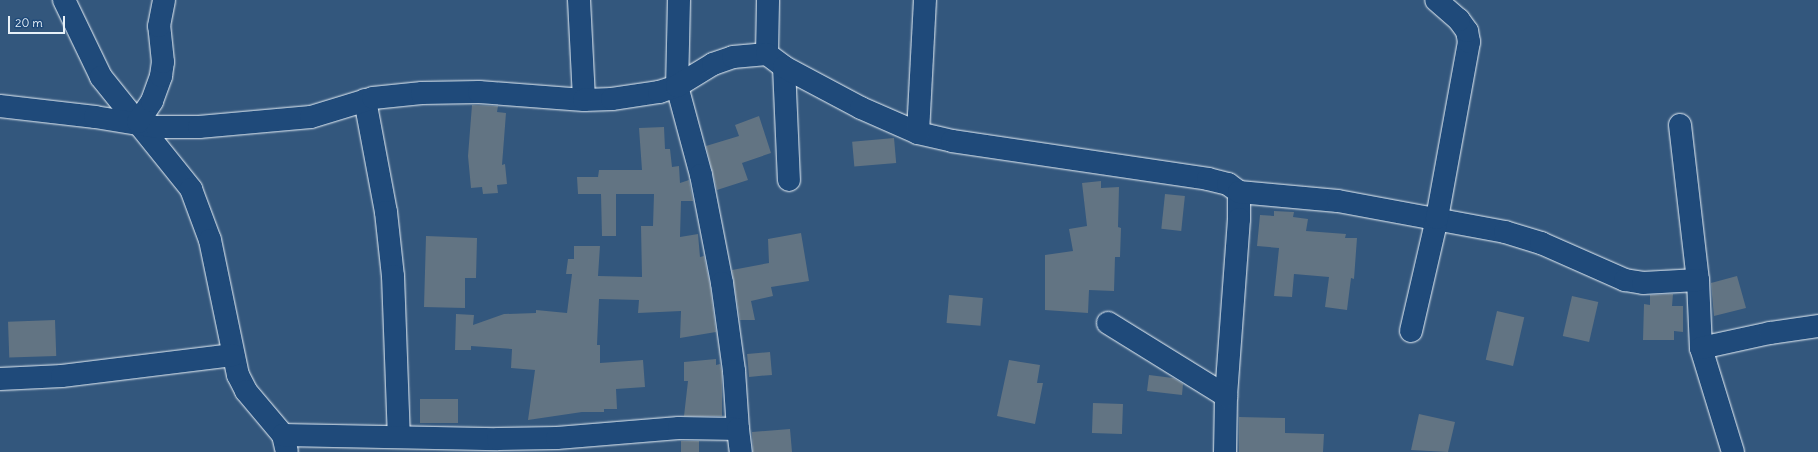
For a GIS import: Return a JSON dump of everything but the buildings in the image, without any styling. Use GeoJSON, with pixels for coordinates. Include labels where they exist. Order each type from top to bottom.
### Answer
{"type":"FeatureCollection","features":[{"type":"Feature","properties":{"kind":"street"},"geometry":{"type":"LineString","coordinates":[[64,0],[102,77],[116,98],[140,124],[191,189],[210,240],[233,355],[246,391],[285,443],[399,437],[557,445],[679,428],[738,429]]}},
{"type":"Feature","properties":{"kind":"street"},"geometry":{"type":"LineString","coordinates":[[140,124],[152,101],[161,76],[163,62],[159,26],[164,0]]}},
{"type":"Feature","properties":{"kind":"street"},"geometry":{"type":"LineString","coordinates":[[579,0],[584,100]]}},
{"type":"Feature","properties":{"kind":"street"},"geometry":{"type":"LineString","coordinates":[[679,0],[677,86],[701,176],[722,283],[733,364],[741,452]]}},
{"type":"Feature","properties":{"kind":"street"},"geometry":{"type":"LineString","coordinates":[[768,0],[789,180]]}},
{"type":"Feature","properties":{"kind":"street"},"geometry":{"type":"LineString","coordinates":[[918,133],[925,0]]}},
{"type":"Feature","properties":{"kind":"street"},"geometry":{"type":"LineString","coordinates":[[1411,331],[1437,218],[1469,42],[1466,31],[1459,20],[1436,0]]}},
{"type":"Feature","properties":{"kind":"street"},"geometry":{"type":"LineString","coordinates":[[0,106],[95,117],[140,124],[199,127],[280,121],[325,115],[365,100],[393,95],[451,92],[584,100],[639,97],[677,86],[713,64],[747,54],[776,60],[860,108],[918,133],[952,141],[1208,179],[1228,184],[1238,192],[1338,201],[1437,218],[1541,243],[1625,280],[1643,283],[1698,280]]}},
{"type":"Feature","properties":{"kind":"street"},"geometry":{"type":"LineString","coordinates":[[365,100],[386,212],[393,276],[399,437]]}},
{"type":"Feature","properties":{"kind":"street"},"geometry":{"type":"LineString","coordinates":[[1680,125],[1698,280],[1701,348],[1733,452]]}},
{"type":"Feature","properties":{"kind":"street"},"geometry":{"type":"LineString","coordinates":[[1225,452],[1226,396],[1240,219],[1238,192]]}},
{"type":"Feature","properties":{"kind":"street"},"geometry":{"type":"LineString","coordinates":[[1108,323],[1226,396]]}},
{"type":"Feature","properties":{"kind":"street"},"geometry":{"type":"LineString","coordinates":[[1701,348],[1770,333],[1818,326]]}},
{"type":"Feature","properties":{"kind":"street"},"geometry":{"type":"LineString","coordinates":[[0,379],[62,376],[233,355]]}}]}
